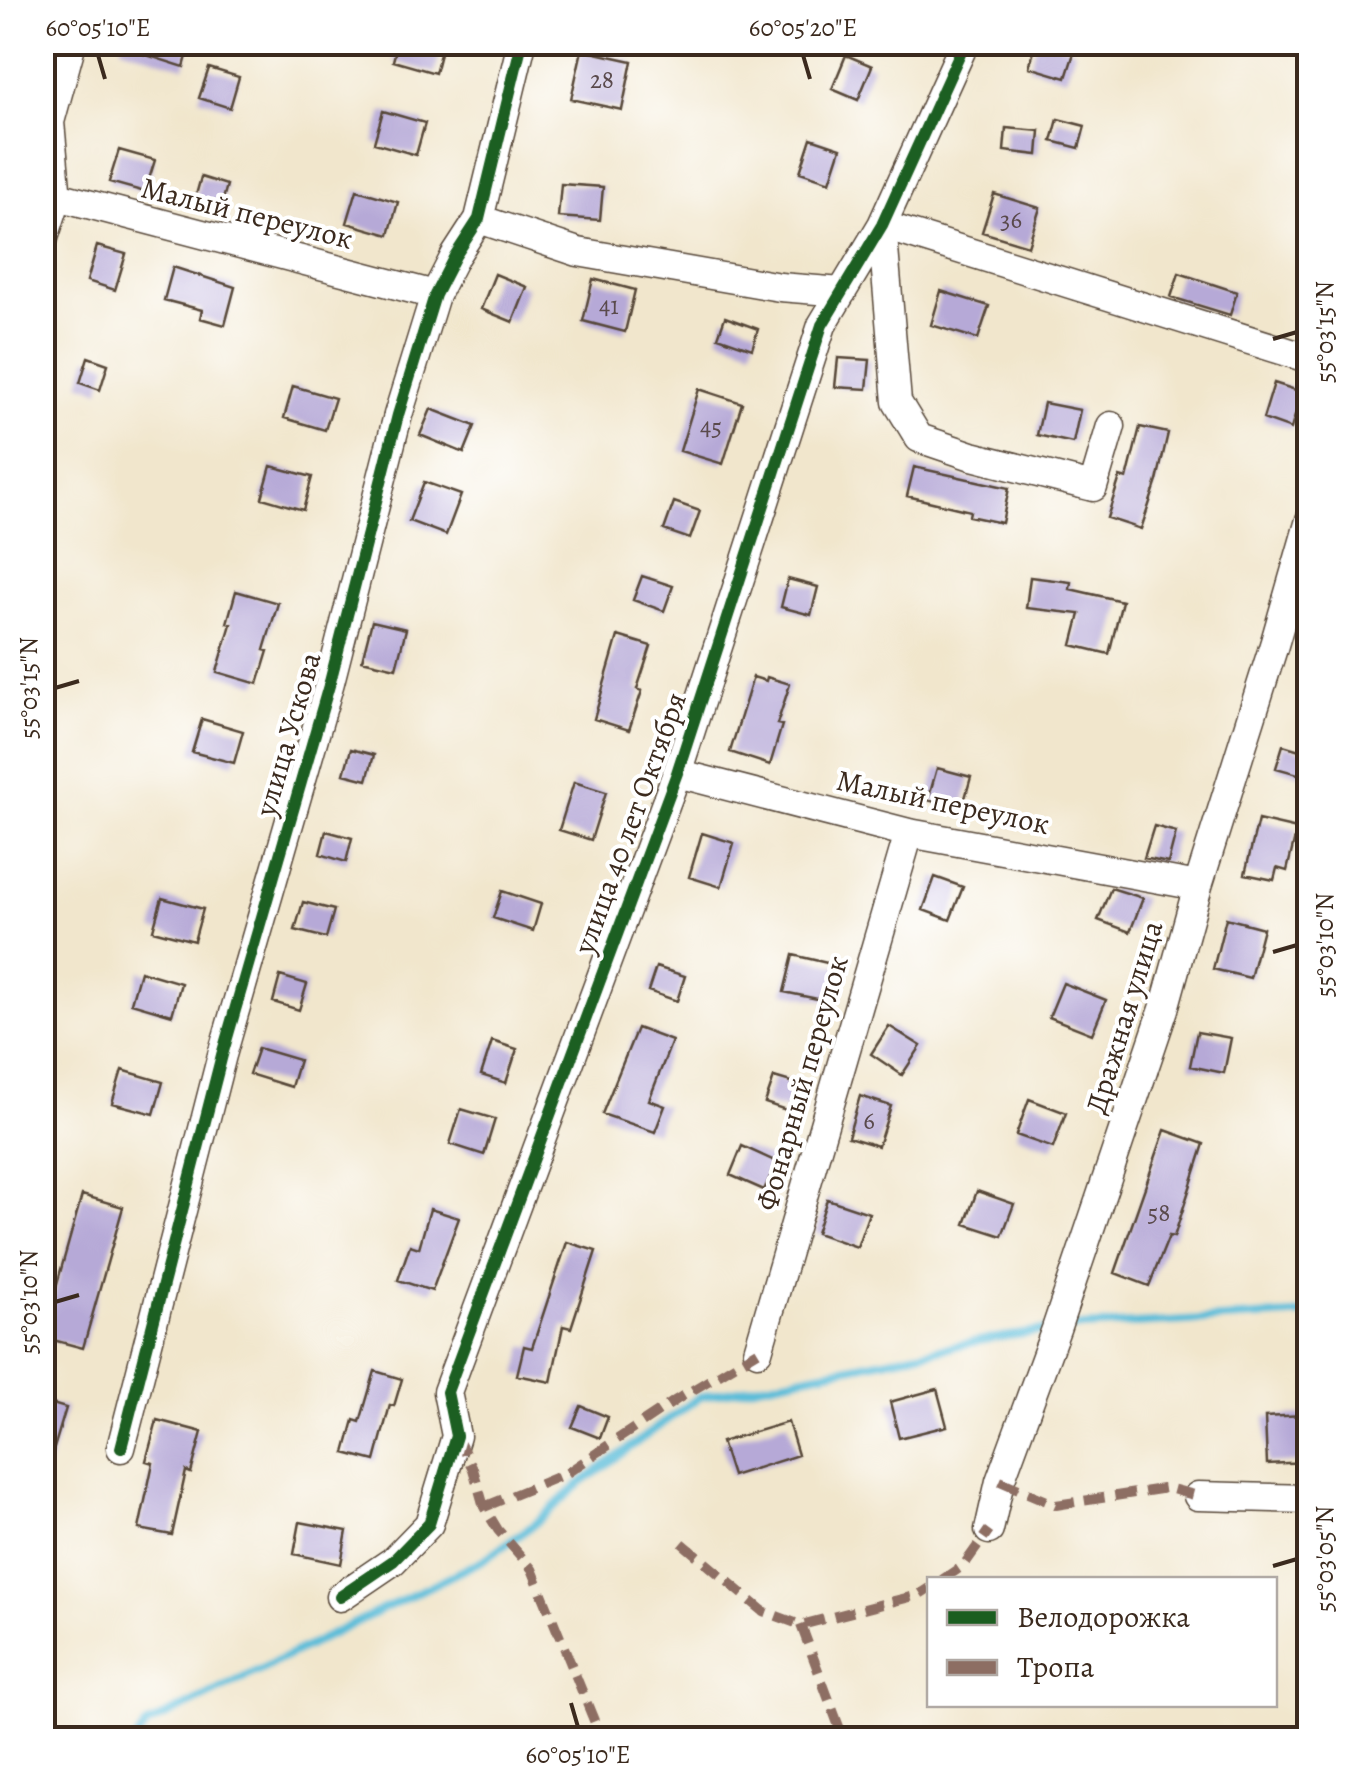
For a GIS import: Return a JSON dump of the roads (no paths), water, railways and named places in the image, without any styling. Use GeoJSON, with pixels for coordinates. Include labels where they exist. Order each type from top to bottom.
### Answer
{"type":"FeatureCollection","features":[{"type":"Feature","properties":{"kind":"street"},"geometry":{"type":"LineString","coordinates":[[42,244],[50,195],[50,122],[72,42]]}},
{"type":"Feature","properties":{"kind":"street","name":"улица Ускова"},"geometry":{"type":"LineString","coordinates":[[121,1448],[222,1055],[330,682],[398,414],[435,295],[479,220],[522,42]]}},
{"type":"Feature","properties":{"kind":"street","name":"улица 40 лет Октября"},"geometry":{"type":"LineString","coordinates":[[340,1598],[392,1560],[429,1524],[456,1436],[448,1392],[677,773],[822,326],[882,225],[965,42]]}},
{"type":"Feature","properties":{"kind":"street","name":"Малый переулок"},"geometry":{"type":"LineString","coordinates":[[50,195],[435,295]]}},
{"type":"Feature","properties":{"kind":"street"},"geometry":{"type":"LineString","coordinates":[[479,220],[578,252],[780,287],[842,292]]}},
{"type":"Feature","properties":{"kind":"street"},"geometry":{"type":"LineString","coordinates":[[1111,426],[1093,487],[919,438],[897,402],[882,225],[1310,359]]}},
{"type":"Feature","properties":{"kind":"street","name":"Дражная улица"},"geometry":{"type":"LineString","coordinates":[[988,1530],[1000,1481],[1056,1329],[1164,1009],[1310,520]]}},
{"type":"Feature","properties":{"kind":"street","name":"Малый переулок"},"geometry":{"type":"LineString","coordinates":[[677,773],[909,833],[1198,886]]}},
{"type":"Feature","properties":{"kind":"street","name":"Фонарный переулок"},"geometry":{"type":"LineString","coordinates":[[758,1351],[909,833]]}},
{"type":"Feature","properties":{"kind":"street"},"geometry":{"type":"LineString","coordinates":[[1198,1496],[1310,1500]]}},
{"type":"Feature","properties":{"kind":"waterway"},"geometry":{"type":"LineString","coordinates":[[1063,1328],[1310,1314]]}},
{"type":"Feature","properties":{"kind":"waterway"},"geometry":{"type":"LineString","coordinates":[[136,1740],[147,1725],[485,1559],[699,1397],[1050,1330]]}}]}
